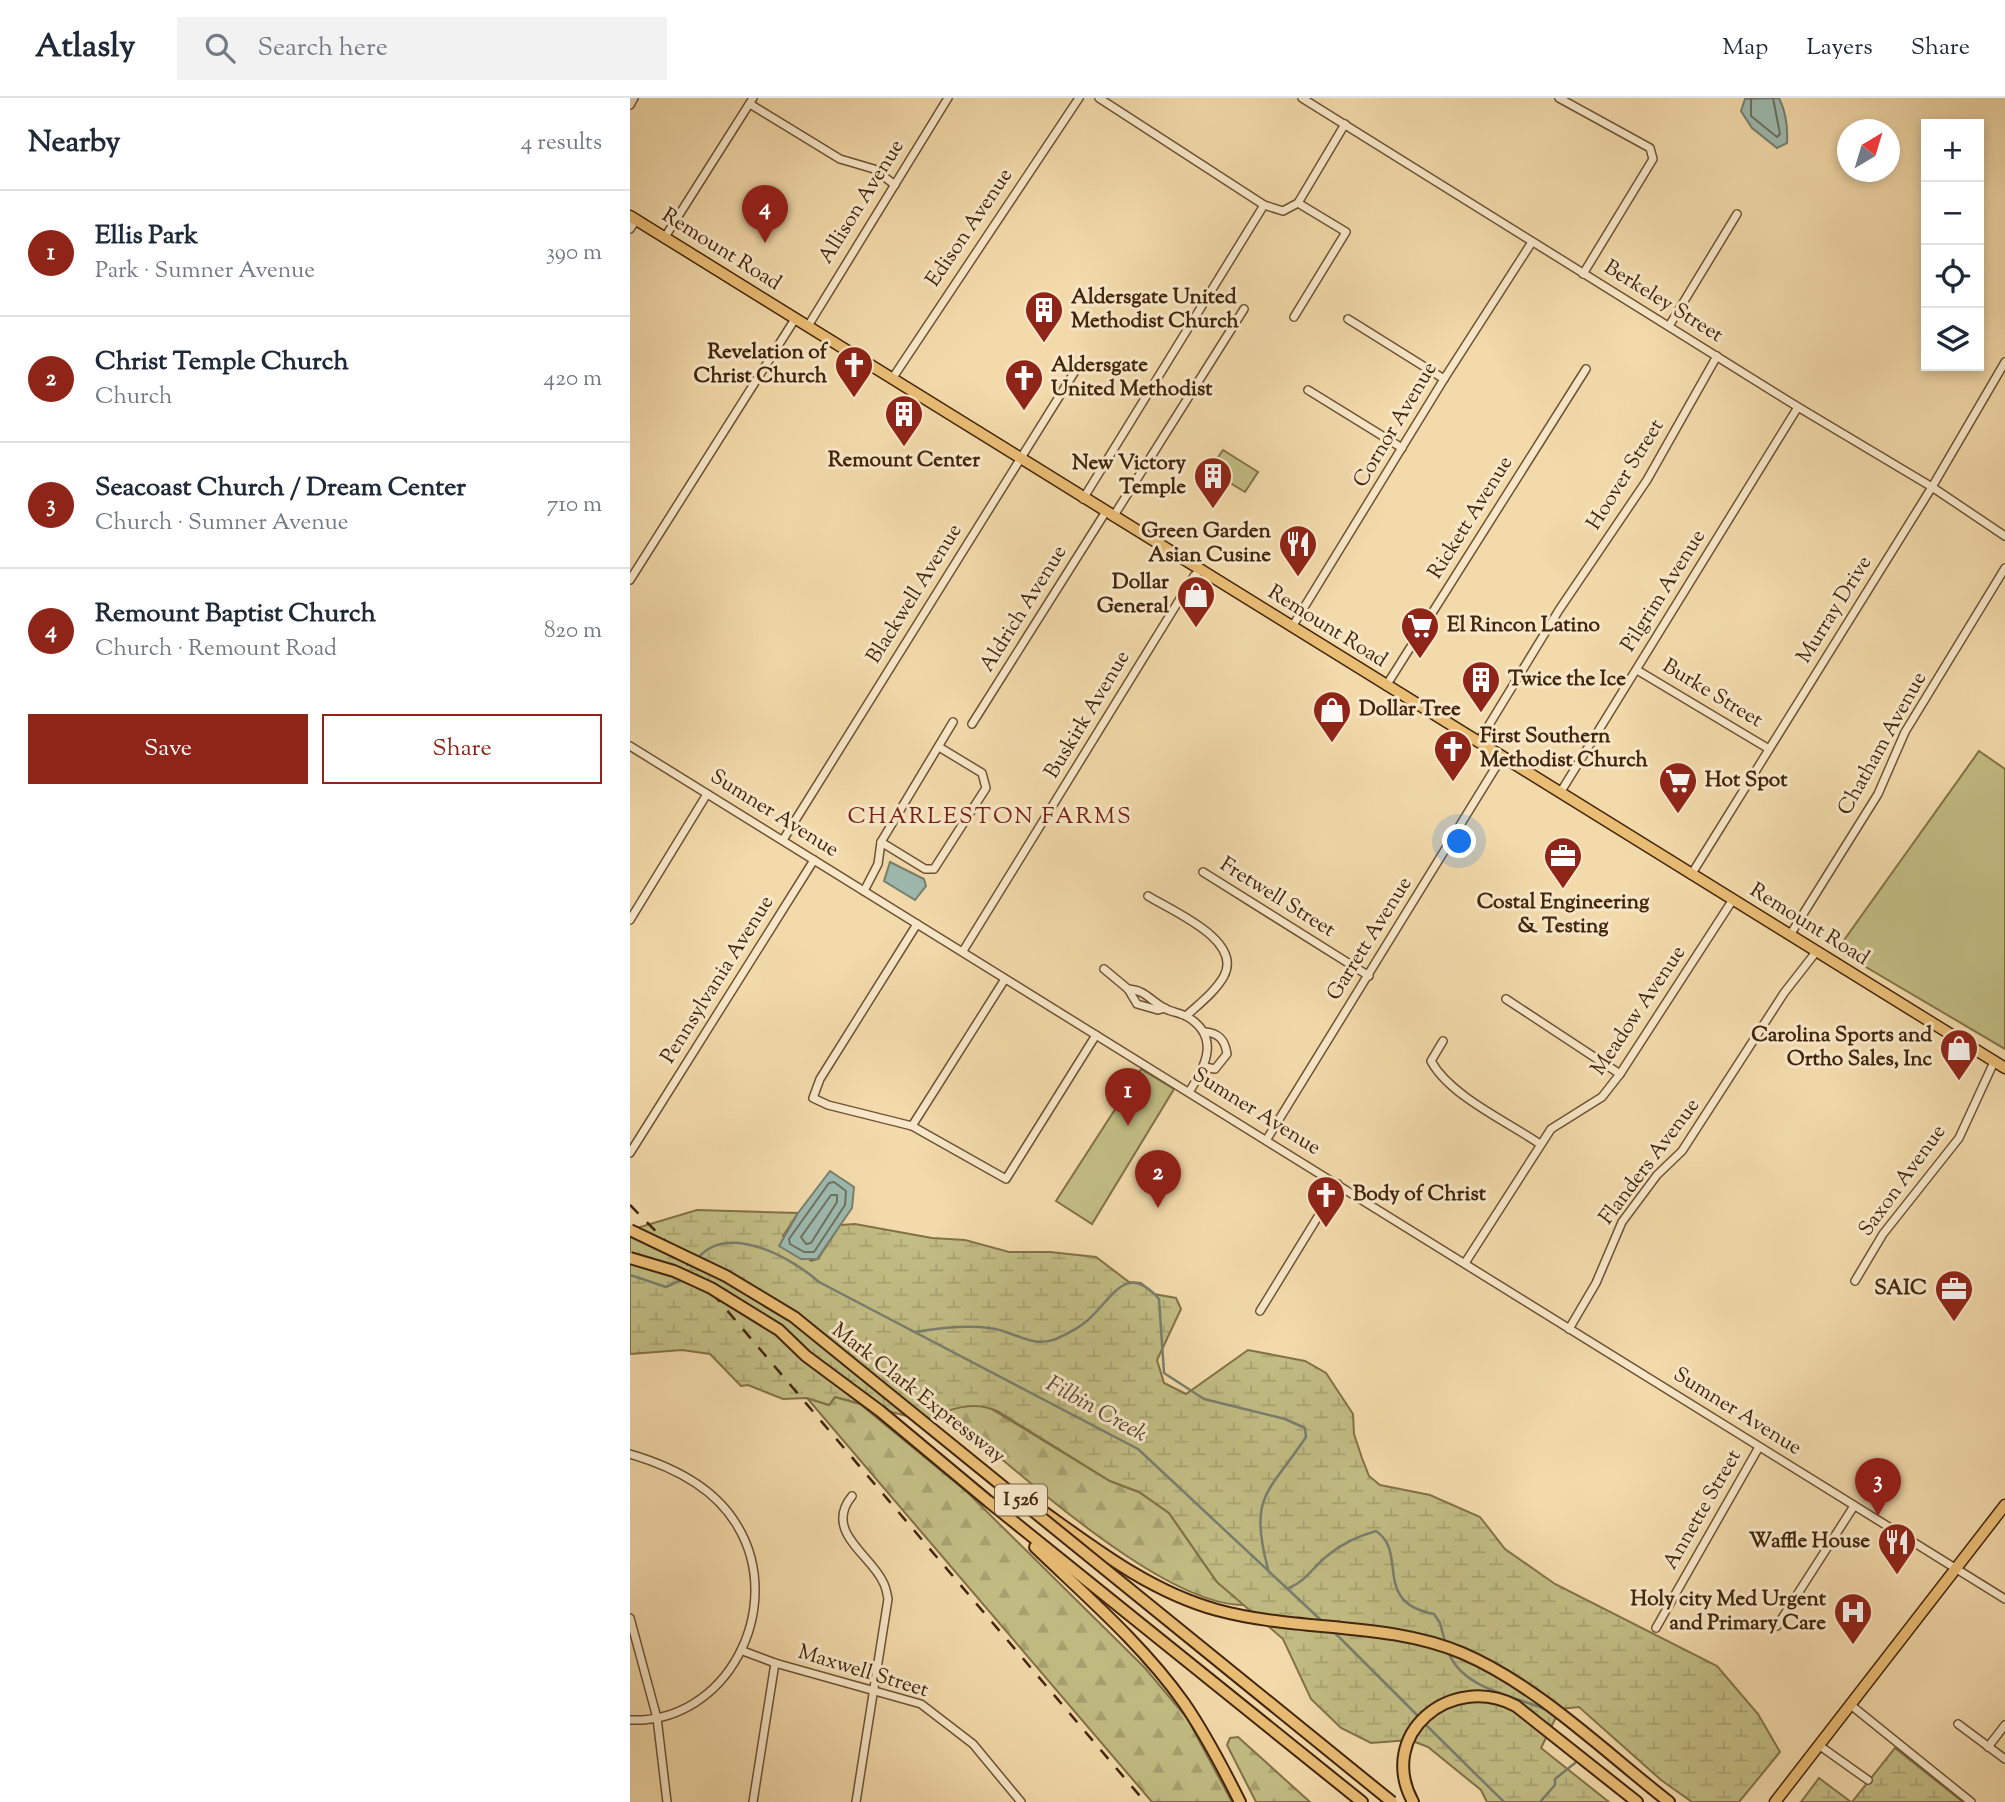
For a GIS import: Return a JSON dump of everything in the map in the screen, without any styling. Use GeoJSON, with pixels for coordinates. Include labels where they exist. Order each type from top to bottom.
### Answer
{"type":"FeatureCollection","features":[{"type":"Feature","properties":{"kind":"highway","name":"Mark Clark Expressway"},"geometry":{"type":"LineString","coordinates":[[630,1230],[716,1270],[794,1317],[1392,1802]]}},
{"type":"Feature","properties":{"kind":"highway","name":"Mark Clark Expressway"},"geometry":{"type":"LineString","coordinates":[[630,1258],[674,1271],[711,1288],[779,1329],[806,1356],[880,1411],[1362,1802]]}},
{"type":"Feature","properties":{"kind":"highway"},"geometry":{"type":"LineString","coordinates":[[980,1467],[1108,1558],[1175,1595],[1238,1614],[1404,1636],[1441,1645],[1500,1673],[1669,1802]]}},
{"type":"Feature","properties":{"kind":"highway"},"geometry":{"type":"LineString","coordinates":[[988,1501],[1158,1671],[1208,1741],[1240,1802]]}},
{"type":"Feature","properties":{"kind":"highway"},"geometry":{"type":"LineString","coordinates":[[1413,1802],[1404,1773],[1409,1738],[1421,1720],[1455,1699],[1478,1696],[1504,1700],[1637,1802]]}},
{"type":"Feature","properties":{"kind":"highway"},"geometry":{"type":"LineString","coordinates":[[1617,1786],[1631,1802]]}},
{"type":"Feature","properties":{"kind":"main road","name":"Remount Road"},"geometry":{"type":"LineString","coordinates":[[632,222],[665,237],[1083,499],[2005,1068]]}},
{"type":"Feature","properties":{"kind":"main road"},"geometry":{"type":"LineString","coordinates":[[1775,1802],[1852,1706],[2005,1505]]}},
{"type":"Feature","properties":{"kind":"street"},"geometry":{"type":"LineString","coordinates":[[630,105],[634,98]]}},
{"type":"Feature","properties":{"kind":"street","name":"Allison Avenue"},"geometry":{"type":"LineString","coordinates":[[808,326],[948,98]]}},
{"type":"Feature","properties":{"kind":"street","name":"Edison Avenue"},"geometry":{"type":"LineString","coordinates":[[892,379],[1079,98]]}},
{"type":"Feature","properties":{"kind":"street"},"geometry":{"type":"LineString","coordinates":[[1099,98],[1264,205],[1283,211],[1298,203],[1345,124]]}},
{"type":"Feature","properties":{"kind":"street","name":"Berkeley Street"},"geometry":{"type":"LineString","coordinates":[[1302,98],[1313,101],[1345,124],[1583,274],[1932,486],[2005,536]]}},
{"type":"Feature","properties":{"kind":"street"},"geometry":{"type":"LineString","coordinates":[[1559,98],[1650,148],[1653,159],[1583,274]]}},
{"type":"Feature","properties":{"kind":"street"},"geometry":{"type":"LineString","coordinates":[[665,237],[751,101],[840,159],[874,169],[895,185]]}},
{"type":"Feature","properties":{"kind":"street"},"geometry":{"type":"LineString","coordinates":[[1294,317],[1346,232],[1298,203]]}},
{"type":"Feature","properties":{"kind":"street"},"geometry":{"type":"LineString","coordinates":[[1083,499],[1264,205]]}},
{"type":"Feature","properties":{"kind":"street"},"geometry":{"type":"LineString","coordinates":[[1669,326],[1737,214]]}},
{"type":"Feature","properties":{"kind":"street","name":"Cornor Avenue"},"geometry":{"type":"LineString","coordinates":[[1292,627],[1444,379],[1532,242]]}},
{"type":"Feature","properties":{"kind":"street","name":"Aldrich Avenue"},"geometry":{"type":"LineString","coordinates":[[972,724],[1244,309]]}},
{"type":"Feature","properties":{"kind":"street"},"geometry":{"type":"LineString","coordinates":[[630,580],[795,319]]}},
{"type":"Feature","properties":{"kind":"street"},"geometry":{"type":"LineString","coordinates":[[1348,319],[1444,379]]}},
{"type":"Feature","properties":{"kind":"street","name":"Hoover Street"},"geometry":{"type":"LineString","coordinates":[[1478,743],[1559,610],[1647,480],[1717,356]]}},
{"type":"Feature","properties":{"kind":"street","name":"Murray Drive"},"geometry":{"type":"LineString","coordinates":[[1691,875],[1932,486],[2005,362]]}},
{"type":"Feature","properties":{"kind":"street","name":"Blackwell Avenue"},"geometry":{"type":"LineString","coordinates":[[783,840],[1077,368]]}},
{"type":"Feature","properties":{"kind":"street","name":"Rickett Avenue"},"geometry":{"type":"LineString","coordinates":[[1386,686],[1586,369]]}},
{"type":"Feature","properties":{"kind":"street"},"geometry":{"type":"LineString","coordinates":[[1308,390],[1402,448]]}},
{"type":"Feature","properties":{"kind":"street","name":"Pilgrim Avenue"},"geometry":{"type":"LineString","coordinates":[[1560,793],[1798,407]]}},
{"type":"Feature","properties":{"kind":"street","name":"Chatham Avenue"},"geometry":{"type":"LineString","coordinates":[[1790,935],[1878,794],[1905,732],[2005,568]]}},
{"type":"Feature","properties":{"kind":"street","name":"Buskirk Avenue"},"geometry":{"type":"LineString","coordinates":[[963,951],[1194,576],[1201,570]]}},
{"type":"Feature","properties":{"kind":"street","name":"Burke Street"},"geometry":{"type":"LineString","coordinates":[[1637,670],[1769,749]]}},
{"type":"Feature","properties":{"kind":"street"},"geometry":{"type":"LineString","coordinates":[[864,891],[878,864],[881,842],[953,722]]}},
{"type":"Feature","properties":{"kind":"street","name":"Sumner Avenue"},"geometry":{"type":"LineString","coordinates":[[630,746],[2005,1599]]}},
{"type":"Feature","properties":{"kind":"street"},"geometry":{"type":"LineString","coordinates":[[881,842],[925,869],[934,869],[979,799],[987,785],[984,776],[939,747]]}},
{"type":"Feature","properties":{"kind":"street","name":"Garrett Avenue"},"geometry":{"type":"LineString","coordinates":[[1267,1139],[1502,757]]}},
{"type":"Feature","properties":{"kind":"street"},"geometry":{"type":"LineString","coordinates":[[630,920],[708,794]]}},
{"type":"Feature","properties":{"kind":"street","name":"Pennsylvania Avenue"},"geometry":{"type":"LineString","coordinates":[[630,1153],[814,860]]}},
{"type":"Feature","properties":{"kind":"street","name":"Fretwell Street"},"geometry":{"type":"LineString","coordinates":[[1203,872],[1369,976]]}},
{"type":"Feature","properties":{"kind":"street"},"geometry":{"type":"LineString","coordinates":[[1148,896],[1214,937],[1227,960],[1226,974],[1215,990],[1186,1016]]}},
{"type":"Feature","properties":{"kind":"street","name":"Meadow Avenue"},"geometry":{"type":"LineString","coordinates":[[1465,1263],[1551,1129],[1602,1097],[1620,1074],[1732,901]]}},
{"type":"Feature","properties":{"kind":"street"},"geometry":{"type":"LineString","coordinates":[[917,924],[820,1079],[813,1098],[828,1105],[912,1126],[1006,1179],[1097,1035]]}},
{"type":"Feature","properties":{"kind":"street","name":"Flanders Avenue"},"geometry":{"type":"LineString","coordinates":[[1569,1328],[1596,1283],[1622,1222],[1657,1175],[1682,1151],[1784,993],[1816,952]]}},
{"type":"Feature","properties":{"kind":"street"},"geometry":{"type":"LineString","coordinates":[[1104,969],[1128,989],[1137,1004],[1158,1010],[1165,1008]]}},
{"type":"Feature","properties":{"kind":"street"},"geometry":{"type":"LineString","coordinates":[[912,1126],[1005,979]]}},
{"type":"Feature","properties":{"kind":"street"},"geometry":{"type":"LineString","coordinates":[[1128,989],[1149,994],[1165,1008],[1186,1016],[1205,1032],[1214,1033],[1221,1038],[1227,1054],[1215,1069],[1205,1067]]}},
{"type":"Feature","properties":{"kind":"street"},"geometry":{"type":"LineString","coordinates":[[1506,999],[1620,1074]]}},
{"type":"Feature","properties":{"kind":"street"},"geometry":{"type":"LineString","coordinates":[[1189,1091],[1205,1067],[1208,1043],[1205,1032]]}},
{"type":"Feature","properties":{"kind":"street"},"geometry":{"type":"LineString","coordinates":[[1443,1041],[1431,1061],[1435,1069],[1465,1096],[1540,1144]]}},
{"type":"Feature","properties":{"kind":"street","name":"Saxon Avenue"},"geometry":{"type":"LineString","coordinates":[[1855,1281],[1883,1234],[1959,1138],[1994,1062]]}},
{"type":"Feature","properties":{"kind":"street"},"geometry":{"type":"LineString","coordinates":[[1260,1311],[1338,1184]]}},
{"type":"Feature","properties":{"kind":"street","name":"Annette Street"},"geometry":{"type":"LineString","coordinates":[[1656,1628],[1759,1447]]}},
{"type":"Feature","properties":{"kind":"street"},"geometry":{"type":"LineString","coordinates":[[630,1454],[665,1464],[719,1501],[739,1528],[754,1568],[755,1615],[743,1651],[718,1686],[698,1701],[657,1718],[630,1720]]}},
{"type":"Feature","properties":{"kind":"street"},"geometry":{"type":"LineString","coordinates":[[852,1496],[843,1513],[844,1528],[848,1539],[883,1581],[888,1599],[856,1802]]}},
{"type":"Feature","properties":{"kind":"street"},"geometry":{"type":"LineString","coordinates":[[1777,1626],[1854,1506]]}},
{"type":"Feature","properties":{"kind":"street"},"geometry":{"type":"LineString","coordinates":[[630,1618],[657,1718],[667,1802]]}},
{"type":"Feature","properties":{"kind":"street","name":"Maxwell Street"},"geometry":{"type":"LineString","coordinates":[[743,1651],[775,1663],[921,1704],[952,1725],[973,1744],[1021,1802]]}},
{"type":"Feature","properties":{"kind":"street"},"geometry":{"type":"LineString","coordinates":[[752,1802],[775,1663]]}},
{"type":"Feature","properties":{"kind":"street"},"geometry":{"type":"LineString","coordinates":[[1852,1706],[1971,1802]]}},
{"type":"Feature","properties":{"kind":"street"},"geometry":{"type":"LineString","coordinates":[[1958,1724],[2005,1759]]}},
{"type":"Feature","properties":{"kind":"street"},"geometry":{"type":"LineString","coordinates":[[1988,1747],[2005,1725]]}},
{"type":"Feature","properties":{"kind":"street"},"geometry":{"type":"LineString","coordinates":[[1820,1746],[1868,1780]]}},
{"type":"Feature","properties":{"kind":"green space"},"geometry":{"type":"Polygon","coordinates":[[[1223,450],[1258,472],[1245,492],[1214,473],[1212,466],[1223,450]]]}},
{"type":"Feature","properties":{"kind":"green space"},"geometry":{"type":"Polygon","coordinates":[[[1979,751],[2005,769],[2005,1049],[1837,950],[1979,751]]]}},
{"type":"Feature","properties":{"kind":"green space"},"geometry":{"type":"Polygon","coordinates":[[[1141,1069],[1174,1089],[1092,1224],[1056,1201],[1141,1069]]]}},
{"type":"Feature","properties":{"kind":"green space"},"geometry":{"type":"Polygon","coordinates":[[[697,1210],[798,1213],[783,1236],[811,1261],[818,1259],[840,1225],[855,1224],[932,1238],[965,1240],[1009,1252],[1050,1252],[1096,1257],[1129,1282],[1141,1283],[1154,1294],[1176,1298],[1181,1309],[1157,1360],[1164,1383],[1186,1394],[1248,1350],[1305,1361],[1326,1373],[1353,1414],[1354,1434],[1369,1476],[1380,1485],[1430,1495],[1480,1517],[1505,1549],[1555,1584],[1717,1666],[1758,1714],[1780,1752],[1739,1802],[1692,1802],[1661,1780],[1579,1707],[1560,1709],[1541,1748],[1609,1802],[1487,1802],[1481,1790],[1428,1747],[1410,1740],[1371,1743],[1341,1728],[1311,1699],[1283,1639],[1217,1582],[1169,1513],[1139,1492],[1110,1481],[999,1412],[990,1408],[962,1407],[925,1421],[835,1397],[829,1405],[807,1398],[783,1399],[748,1385],[741,1386],[710,1354],[682,1350],[630,1354],[630,1230],[697,1210]]]}},
{"type":"Feature","properties":{"kind":"green space"},"geometry":{"type":"Polygon","coordinates":[[[835,1397],[860,1404],[967,1492],[1145,1668],[1187,1718],[1232,1802],[1152,1802],[807,1398],[829,1405],[835,1397]]]}},
{"type":"Feature","properties":{"kind":"green space"},"geometry":{"type":"Polygon","coordinates":[[[985,1405],[1110,1481],[1139,1492],[1169,1513],[1217,1582],[1245,1605],[1211,1599],[1172,1583],[1131,1558],[1088,1529],[944,1411],[952,1407],[985,1405]]]}},
{"type":"Feature","properties":{"kind":"green space"},"geometry":{"type":"Polygon","coordinates":[[[1238,1737],[1310,1802],[1256,1802],[1227,1745],[1230,1738],[1238,1737]]]}},
{"type":"Feature","properties":{"kind":"green space"},"geometry":{"type":"Polygon","coordinates":[[[1895,1748],[1963,1802],[1852,1802],[1895,1748]]]}},
{"type":"Feature","properties":{"kind":"green space"},"geometry":{"type":"Polygon","coordinates":[[[1819,1778],[1851,1802],[1801,1802],[1819,1778]]]}},
{"type":"Feature","properties":{"kind":"water"},"geometry":{"type":"Polygon","coordinates":[[[1779,98],[1786,120],[1787,143],[1777,148],[1752,128],[1741,111],[1745,99],[1779,98]]]}},
{"type":"Feature","properties":{"kind":"water"},"geometry":{"type":"Polygon","coordinates":[[[890,862],[924,879],[926,886],[915,900],[884,881],[890,862]]]}},
{"type":"Feature","properties":{"kind":"water"},"geometry":{"type":"Polygon","coordinates":[[[830,1171],[854,1187],[852,1208],[817,1259],[801,1259],[779,1246],[798,1213],[830,1171]]]}},
{"type":"Feature","properties":{"kind":"waterway","name":"Filbin Creek"},"geometry":{"type":"LineString","coordinates":[[698,1258],[711,1248],[726,1243],[742,1243],[777,1254],[819,1282],[1138,1449],[1323,1622]]}},
{"type":"Feature","properties":{"kind":"waterway","name":"Filbin Creek"},"geometry":{"type":"LineString","coordinates":[[630,1275],[666,1287],[681,1280]]}},
{"type":"Feature","properties":{"kind":"waterway"},"geometry":{"type":"LineString","coordinates":[[915,1332],[952,1327],[980,1327],[998,1329],[1038,1342],[1047,1341],[1056,1339],[1084,1323],[1120,1287],[1137,1283],[1147,1288],[1159,1299],[1164,1373],[1204,1399],[1285,1419],[1305,1428],[1306,1437],[1272,1484],[1261,1509],[1262,1544],[1268,1569]]}},
{"type":"Feature","properties":{"kind":"waterway"},"geometry":{"type":"LineString","coordinates":[[1289,1588],[1300,1582],[1338,1548],[1376,1531],[1385,1540],[1390,1552],[1397,1588],[1403,1599],[1415,1608],[1434,1614],[1440,1623],[1446,1645]]}},
{"type":"Feature","properties":{"kind":"waterway","name":"Filbin Creek"},"geometry":{"type":"LineString","coordinates":[[1333,1631],[1420,1718]]}},
{"type":"Feature","properties":{"kind":"waterway"},"geometry":{"type":"LineString","coordinates":[[1448,1651],[1464,1674],[1477,1683],[1547,1710]]}},
{"type":"Feature","properties":{"kind":"waterway","name":"Filbin Creek"},"geometry":{"type":"LineString","coordinates":[[1424,1723],[1504,1802]]}},
{"type":"Feature","properties":{"kind":"waterway"},"geometry":{"type":"LineString","coordinates":[[1540,1802],[1555,1785],[1555,1779],[1575,1763]]}},
{"type":"Feature","properties":{"kind":"railway"},"geometry":{"type":"LineString","coordinates":[[630,1205],[685,1261],[1145,1802]]}},
{"type":"Feature","properties":{"kind":"place","name":"Remount Baptist Church"},"geometry":{"type":"Point","coordinates":[765,243]}},
{"type":"Feature","properties":{"kind":"place","name":"Aldersgate United Methodist Church"},"geometry":{"type":"Point","coordinates":[1044,344]}},
{"type":"Feature","properties":{"kind":"place","name":"Revelation of Christ Church"},"geometry":{"type":"Point","coordinates":[854,399]}},
{"type":"Feature","properties":{"kind":"place","name":"Aldersgate United Methodist"},"geometry":{"type":"Point","coordinates":[1024,412]}},
{"type":"Feature","properties":{"kind":"place","name":"Remount Center"},"geometry":{"type":"Point","coordinates":[904,448]}},
{"type":"Feature","properties":{"kind":"place","name":"New Victory Temple"},"geometry":{"type":"Point","coordinates":[1213,510]}},
{"type":"Feature","properties":{"kind":"place","name":"Green Garden Asian Cusine"},"geometry":{"type":"Point","coordinates":[1298,578]}},
{"type":"Feature","properties":{"kind":"place","name":"Dollar General"},"geometry":{"type":"Point","coordinates":[1196,629]}},
{"type":"Feature","properties":{"kind":"place","name":"El Rincon Latino"},"geometry":{"type":"Point","coordinates":[1420,660]}},
{"type":"Feature","properties":{"kind":"place","name":"Twice the Ice"},"geometry":{"type":"Point","coordinates":[1481,714]}},
{"type":"Feature","properties":{"kind":"place","name":"Dollar Tree"},"geometry":{"type":"Point","coordinates":[1332,744]}},
{"type":"Feature","properties":{"kind":"place","name":"First Southern Methodist Church"},"geometry":{"type":"Point","coordinates":[1453,783]}},
{"type":"Feature","properties":{"kind":"place","name":"Hot Spot"},"geometry":{"type":"Point","coordinates":[1678,815]}},
{"type":"Feature","properties":{"kind":"place","name":"Costal Engineering & Testing"},"geometry":{"type":"Point","coordinates":[1563,890]}},
{"type":"Feature","properties":{"kind":"place","name":"Carolina Sports and Ortho Sales, Inc"},"geometry":{"type":"Point","coordinates":[1959,1082]}},
{"type":"Feature","properties":{"kind":"place","name":"Ellis Park"},"geometry":{"type":"Point","coordinates":[1128,1126]}},
{"type":"Feature","properties":{"kind":"place","name":"Christ Temple Church"},"geometry":{"type":"Point","coordinates":[1158,1208]}},
{"type":"Feature","properties":{"kind":"place","name":"Body of Christ"},"geometry":{"type":"Point","coordinates":[1326,1229]}},
{"type":"Feature","properties":{"kind":"place","name":"SAIC"},"geometry":{"type":"Point","coordinates":[1954,1323]}},
{"type":"Feature","properties":{"kind":"place","name":"Seacoast Church / Dream Center"},"geometry":{"type":"Point","coordinates":[1878,1516]}},
{"type":"Feature","properties":{"kind":"place","name":"Waffle House"},"geometry":{"type":"Point","coordinates":[1897,1576]}},
{"type":"Feature","properties":{"kind":"place","name":"Holy city Med Urgent and Primary Care"},"geometry":{"type":"Point","coordinates":[1853,1646]}},
{"type":"Feature","properties":{"kind":"district","name":"CHARLESTON FARMS"},"geometry":{"type":"Point","coordinates":[990,817]}}]}
